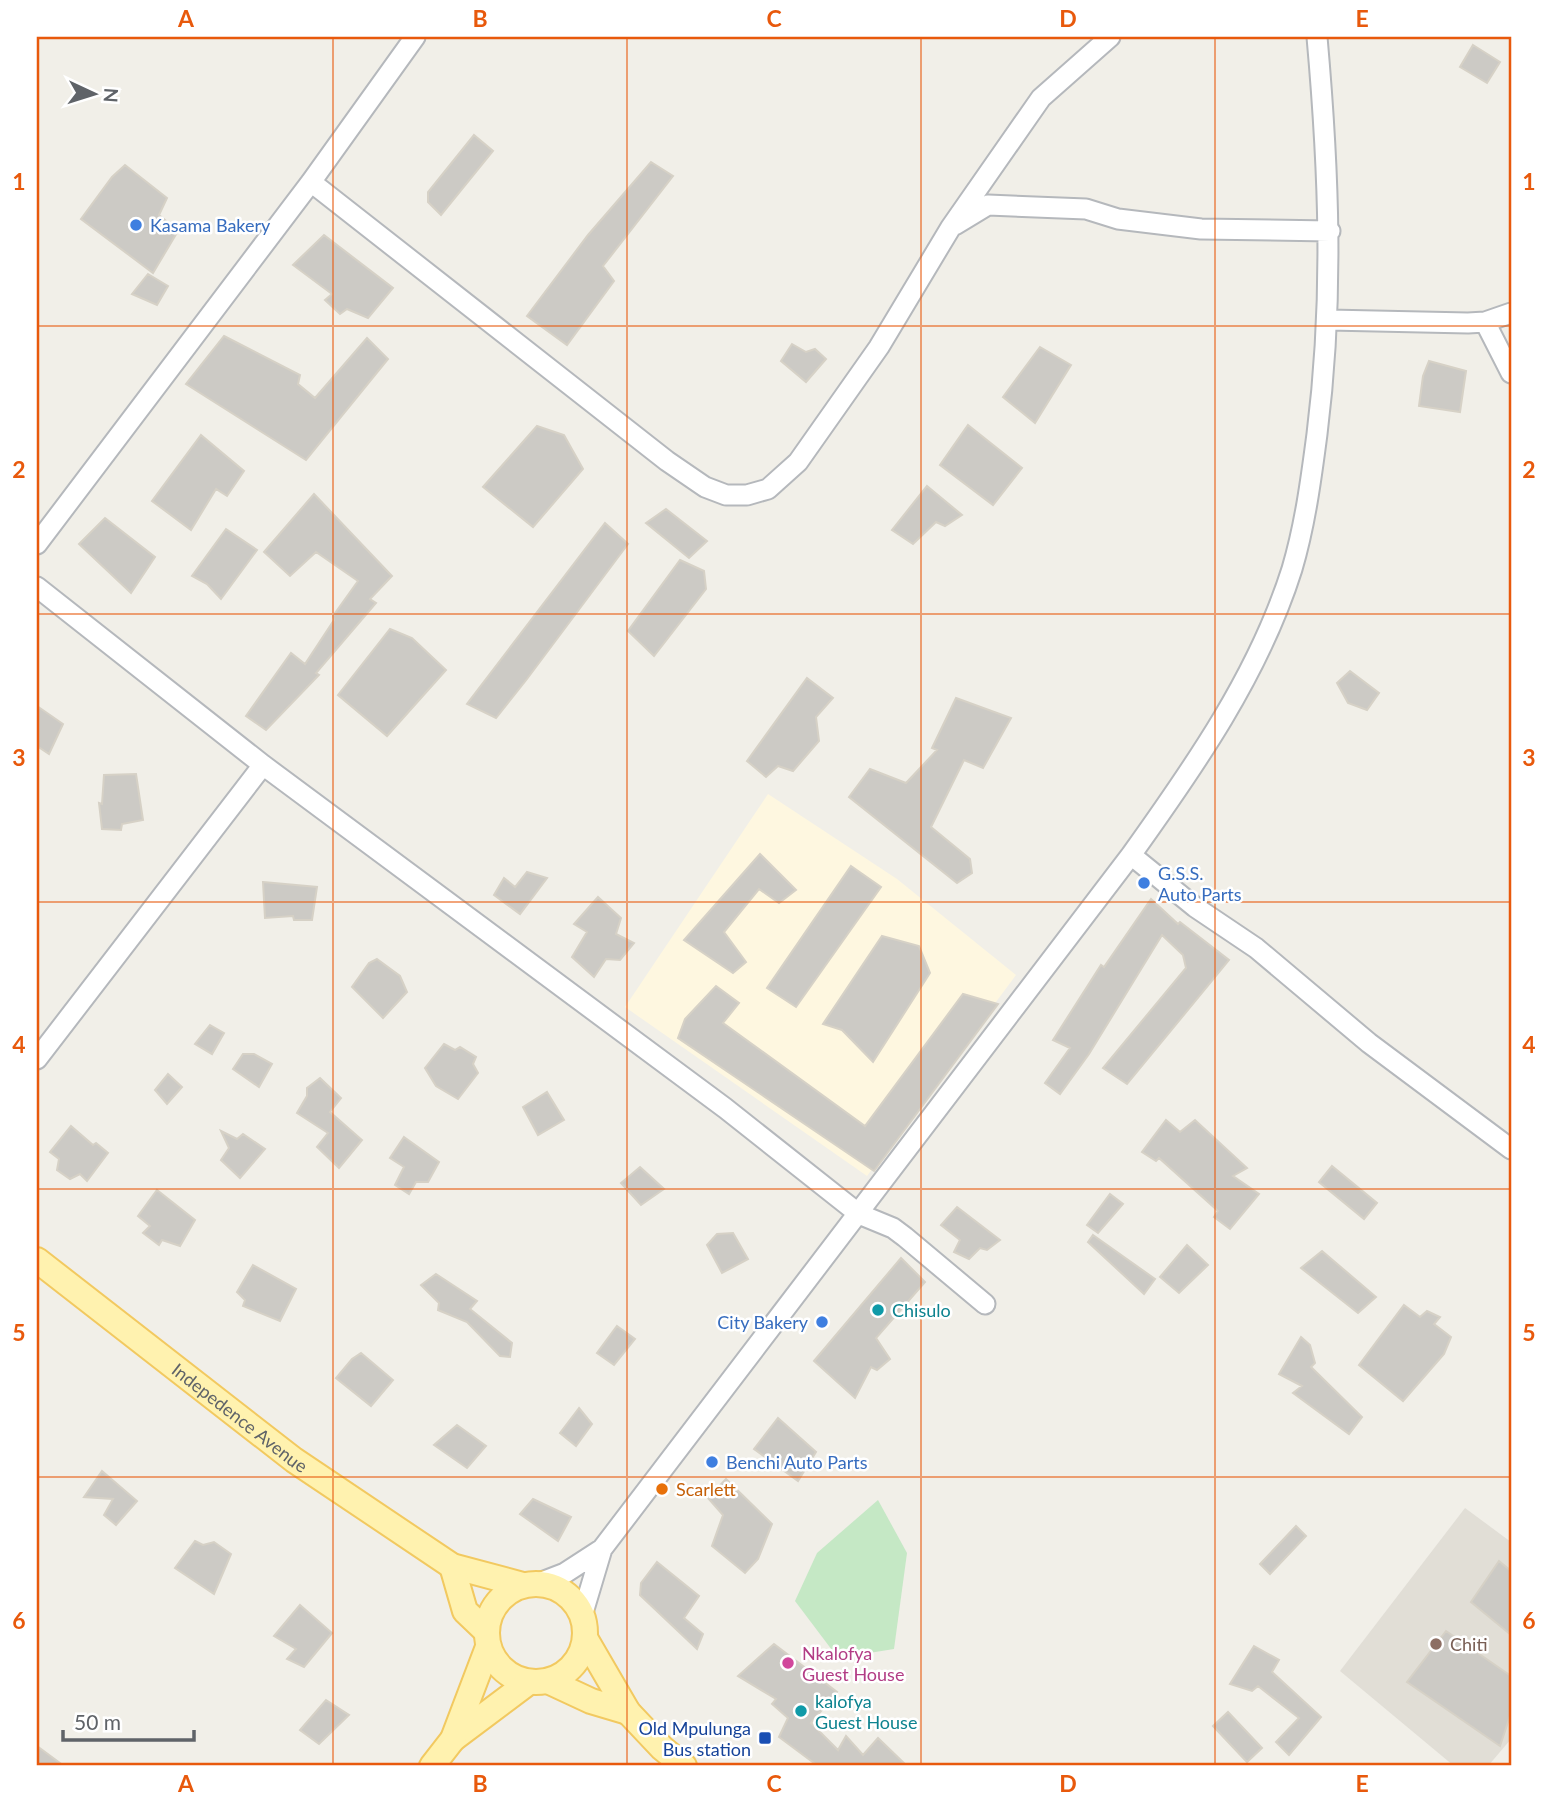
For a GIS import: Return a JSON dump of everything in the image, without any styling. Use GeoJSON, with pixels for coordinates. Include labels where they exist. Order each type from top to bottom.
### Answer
{"type":"FeatureCollection","features":[{"type":"Feature","properties":{"kind":"main road","name":"Indepedence Avenue"},"geometry":{"type":"LineString","coordinates":[[37,1260],[294,1460],[452,1566],[531,1584]]}},
{"type":"Feature","properties":{"kind":"main road"},"geometry":{"type":"LineString","coordinates":[[452,1566],[465,1611],[487,1639],[497,1664],[511,1676],[538,1682],[628,1712]]}},
{"type":"Feature","properties":{"kind":"main road"},"geometry":{"type":"LineString","coordinates":[[453,1739],[487,1639],[491,1611],[504,1594],[531,1584],[565,1593],[628,1712],[662,1748],[684,1766]]}},
{"type":"Feature","properties":{"kind":"main road"},"geometry":{"type":"LineString","coordinates":[[432,1766],[453,1739],[538,1682],[566,1672],[579,1657],[583,1627]]}},
{"type":"Feature","properties":{"kind":"street"},"geometry":{"type":"LineString","coordinates":[[37,544],[311,182],[415,37]]}},
{"type":"Feature","properties":{"kind":"street"},"geometry":{"type":"LineString","coordinates":[[311,182],[667,460],[705,487],[726,495],[747,495],[768,489],[798,463],[879,347],[951,227],[1041,98],[1110,37]]}},
{"type":"Feature","properties":{"kind":"street"},"geometry":{"type":"LineString","coordinates":[[531,1584],[565,1573],[602,1549],[1131,855],[1211,739],[1256,657],[1291,571],[1308,502],[1329,320],[1327,151],[1317,37]]}},
{"type":"Feature","properties":{"kind":"street"},"geometry":{"type":"LineString","coordinates":[[951,227],[988,205],[1086,209],[1118,219],[1201,229],[1330,230]]}},
{"type":"Feature","properties":{"kind":"street"},"geometry":{"type":"LineString","coordinates":[[1329,320],[1485,322],[1511,313]]}},
{"type":"Feature","properties":{"kind":"street"},"geometry":{"type":"LineString","coordinates":[[1485,322],[1511,373]]}},
{"type":"Feature","properties":{"kind":"street"},"geometry":{"type":"LineString","coordinates":[[37,587],[263,765],[725,1108],[859,1214],[905,1237],[985,1304]]}},
{"type":"Feature","properties":{"kind":"street"},"geometry":{"type":"LineString","coordinates":[[37,1059],[263,765]]}},
{"type":"Feature","properties":{"kind":"street"},"geometry":{"type":"LineString","coordinates":[[1131,855],[1195,906],[1256,948],[1369,1043],[1511,1149]]}},
{"type":"Feature","properties":{"kind":"street"},"geometry":{"type":"LineString","coordinates":[[583,1627],[602,1549]]}},
{"type":"Feature","properties":{"kind":"shaded area"},"geometry":{"type":"Polygon","coordinates":[[[768,794],[897,879],[1016,975],[867,1176],[625,1007],[768,794]]]}},
{"type":"Feature","properties":{"kind":"shaded area","name":"Chiti"},"geometry":{"type":"Polygon","coordinates":[[[1465,1508],[1511,1542],[1511,1739],[1488,1766],[1454,1766],[1340,1671],[1465,1508]]]}},
{"type":"Feature","properties":{"kind":"green space"},"geometry":{"type":"Polygon","coordinates":[[[878,1500],[907,1553],[894,1649],[838,1658],[795,1601],[817,1553],[878,1500]]]}},
{"type":"Feature","properties":{"kind":"building"},"geometry":{"type":"Polygon","coordinates":[[[1473,45],[1500,62],[1487,83],[1460,67],[1473,45]]]}},
{"type":"Feature","properties":{"kind":"building"},"geometry":{"type":"Polygon","coordinates":[[[474,135],[493,151],[441,215],[428,202],[428,192],[474,135]]]}},
{"type":"Feature","properties":{"kind":"building"},"geometry":{"type":"Polygon","coordinates":[[[651,162],[673,176],[603,266],[614,281],[567,345],[527,316],[588,235],[651,162]]]}},
{"type":"Feature","properties":{"kind":"building"},"geometry":{"type":"Polygon","coordinates":[[[125,165],[167,198],[159,215],[178,231],[153,273],[81,219],[112,177],[125,165]]]}},
{"type":"Feature","properties":{"kind":"building"},"geometry":{"type":"Polygon","coordinates":[[[324,235],[393,288],[368,318],[347,309],[340,314],[325,300],[332,294],[293,265],[324,235]]]}},
{"type":"Feature","properties":{"kind":"building"},"geometry":{"type":"Polygon","coordinates":[[[148,274],[168,286],[157,305],[132,294],[148,274]]]}},
{"type":"Feature","properties":{"kind":"building"},"geometry":{"type":"Polygon","coordinates":[[[224,336],[300,375],[298,384],[315,398],[367,338],[388,359],[306,460],[186,384],[224,336]]]}},
{"type":"Feature","properties":{"kind":"building"},"geometry":{"type":"Polygon","coordinates":[[[792,344],[806,352],[815,349],[826,359],[806,382],[781,361],[792,344]]]}},
{"type":"Feature","properties":{"kind":"building"},"geometry":{"type":"Polygon","coordinates":[[[1040,347],[1071,365],[1035,423],[1003,397],[1040,347]]]}},
{"type":"Feature","properties":{"kind":"building"},"geometry":{"type":"Polygon","coordinates":[[[1429,361],[1466,371],[1460,412],[1419,406],[1423,376],[1429,361]]]}},
{"type":"Feature","properties":{"kind":"building"},"geometry":{"type":"Polygon","coordinates":[[[968,425],[1022,468],[993,505],[940,465],[968,425]]]}},
{"type":"Feature","properties":{"kind":"building"},"geometry":{"type":"Polygon","coordinates":[[[537,426],[564,435],[583,469],[533,527],[483,487],[537,426]]]}},
{"type":"Feature","properties":{"kind":"building"},"geometry":{"type":"Polygon","coordinates":[[[201,435],[244,471],[227,496],[216,489],[191,530],[152,501],[201,435]]]}},
{"type":"Feature","properties":{"kind":"building"},"geometry":{"type":"Polygon","coordinates":[[[927,486],[962,515],[945,526],[936,522],[913,544],[892,530],[927,486]]]}},
{"type":"Feature","properties":{"kind":"building"},"geometry":{"type":"Polygon","coordinates":[[[314,494],[392,576],[370,599],[376,603],[316,673],[319,675],[266,730],[246,716],[291,653],[305,664],[334,620],[333,616],[358,581],[316,552],[290,576],[264,552],[314,494]]]}},
{"type":"Feature","properties":{"kind":"building"},"geometry":{"type":"Polygon","coordinates":[[[666,509],[707,541],[689,558],[646,523],[666,509]]]}},
{"type":"Feature","properties":{"kind":"building"},"geometry":{"type":"Polygon","coordinates":[[[105,518],[155,557],[131,593],[79,544],[105,518]]]}},
{"type":"Feature","properties":{"kind":"building"},"geometry":{"type":"Polygon","coordinates":[[[605,523],[628,544],[527,679],[496,718],[467,704],[605,523]]]}},
{"type":"Feature","properties":{"kind":"building"},"geometry":{"type":"Polygon","coordinates":[[[226,529],[257,550],[221,599],[207,584],[192,576],[226,529]]]}},
{"type":"Feature","properties":{"kind":"building"},"geometry":{"type":"Polygon","coordinates":[[[680,560],[704,571],[706,589],[654,656],[628,631],[680,560]]]}},
{"type":"Feature","properties":{"kind":"building"},"geometry":{"type":"Polygon","coordinates":[[[390,629],[412,638],[446,670],[387,736],[338,695],[390,629]]]}},
{"type":"Feature","properties":{"kind":"building"},"geometry":{"type":"Polygon","coordinates":[[[1350,671],[1379,693],[1367,710],[1348,703],[1337,683],[1350,671]]]}},
{"type":"Feature","properties":{"kind":"building"},"geometry":{"type":"Polygon","coordinates":[[[807,678],[833,698],[816,717],[819,741],[793,771],[778,766],[766,777],[747,761],[807,678]]]}},
{"type":"Feature","properties":{"kind":"building"},"geometry":{"type":"Polygon","coordinates":[[[956,698],[1011,718],[983,768],[964,760],[931,827],[970,859],[972,873],[957,883],[849,797],[870,769],[906,783],[937,750],[932,748],[956,698]]]}},
{"type":"Feature","properties":{"kind":"building"},"geometry":{"type":"Polygon","coordinates":[[[37,706],[63,724],[49,754],[37,746],[37,706]]]}},
{"type":"Feature","properties":{"kind":"building"},"geometry":{"type":"Polygon","coordinates":[[[136,774],[143,820],[122,824],[121,830],[102,829],[99,803],[102,804],[104,775],[136,774]]]}},
{"type":"Feature","properties":{"kind":"building"},"geometry":{"type":"Polygon","coordinates":[[[760,854],[796,890],[779,903],[759,889],[724,932],[746,962],[733,973],[684,940],[760,854]]]}},
{"type":"Feature","properties":{"kind":"building"},"geometry":{"type":"Polygon","coordinates":[[[851,866],[881,887],[796,1007],[767,988],[851,866]]]}},
{"type":"Feature","properties":{"kind":"building"},"geometry":{"type":"Polygon","coordinates":[[[527,872],[547,878],[520,914],[494,895],[504,878],[515,887],[527,872]]]}},
{"type":"Feature","properties":{"kind":"building"},"geometry":{"type":"Polygon","coordinates":[[[263,882],[317,887],[312,920],[294,920],[293,916],[265,918],[263,882]]]}},
{"type":"Feature","properties":{"kind":"building"},"geometry":{"type":"Polygon","coordinates":[[[598,897],[621,918],[616,934],[634,943],[620,960],[606,959],[594,977],[572,957],[587,932],[574,924],[598,897]]]}},
{"type":"Feature","properties":{"kind":"building"},"geometry":{"type":"Polygon","coordinates":[[[1151,899],[1178,924],[1180,922],[1229,960],[1127,1084],[1103,1068],[1186,968],[1183,955],[1162,935],[1089,1054],[1060,1094],[1045,1083],[1070,1048],[1053,1040],[1101,965],[1104,967],[1151,899]]]}},
{"type":"Feature","properties":{"kind":"building"},"geometry":{"type":"Polygon","coordinates":[[[882,936],[919,946],[930,973],[873,1062],[842,1030],[823,1024],[882,936]]]}},
{"type":"Feature","properties":{"kind":"building"},"geometry":{"type":"Polygon","coordinates":[[[377,959],[400,976],[407,992],[383,1018],[352,987],[369,963],[377,959]]]}},
{"type":"Feature","properties":{"kind":"building"},"geometry":{"type":"Polygon","coordinates":[[[716,986],[739,1003],[723,1023],[865,1126],[963,994],[998,1004],[874,1171],[678,1038],[685,1019],[716,986]]]}},
{"type":"Feature","properties":{"kind":"building"},"geometry":{"type":"Polygon","coordinates":[[[210,1025],[224,1033],[212,1054],[195,1044],[210,1025]]]}},
{"type":"Feature","properties":{"kind":"building"},"geometry":{"type":"Polygon","coordinates":[[[444,1044],[455,1050],[460,1047],[476,1057],[473,1064],[478,1073],[458,1099],[436,1086],[425,1068],[444,1044]]]}},
{"type":"Feature","properties":{"kind":"building"},"geometry":{"type":"Polygon","coordinates":[[[243,1054],[254,1054],[272,1064],[259,1087],[233,1069],[243,1054]]]}},
{"type":"Feature","properties":{"kind":"building"},"geometry":{"type":"Polygon","coordinates":[[[168,1074],[182,1087],[167,1104],[155,1090],[168,1074]]]}},
{"type":"Feature","properties":{"kind":"building"},"geometry":{"type":"Polygon","coordinates":[[[320,1078],[341,1098],[330,1112],[362,1140],[339,1168],[317,1147],[328,1133],[297,1113],[307,1096],[307,1088],[320,1078]]]}},
{"type":"Feature","properties":{"kind":"building"},"geometry":{"type":"Polygon","coordinates":[[[547,1092],[564,1120],[538,1135],[523,1107],[547,1092]]]}},
{"type":"Feature","properties":{"kind":"building"},"geometry":{"type":"Polygon","coordinates":[[[1166,1120],[1180,1132],[1195,1120],[1247,1168],[1233,1176],[1259,1194],[1230,1229],[1214,1217],[1218,1211],[1159,1158],[1156,1161],[1142,1152],[1166,1120]]]}},
{"type":"Feature","properties":{"kind":"building"},"geometry":{"type":"Polygon","coordinates":[[[71,1126],[93,1145],[96,1143],[108,1153],[87,1181],[80,1174],[70,1179],[57,1170],[59,1159],[50,1152],[71,1126]]]}},
{"type":"Feature","properties":{"kind":"building"},"geometry":{"type":"Polygon","coordinates":[[[221,1131],[237,1139],[243,1134],[265,1149],[240,1178],[221,1160],[229,1148],[221,1131]]]}},
{"type":"Feature","properties":{"kind":"building"},"geometry":{"type":"Polygon","coordinates":[[[404,1137],[439,1162],[428,1182],[416,1182],[409,1194],[395,1185],[404,1167],[390,1158],[404,1137]]]}},
{"type":"Feature","properties":{"kind":"building"},"geometry":{"type":"Polygon","coordinates":[[[1332,1166],[1377,1203],[1364,1219],[1319,1182],[1332,1166]]]}},
{"type":"Feature","properties":{"kind":"building"},"geometry":{"type":"Polygon","coordinates":[[[640,1167],[664,1189],[641,1205],[621,1183],[640,1167]]]}},
{"type":"Feature","properties":{"kind":"building"},"geometry":{"type":"Polygon","coordinates":[[[157,1190],[195,1220],[180,1246],[162,1240],[159,1245],[143,1233],[150,1226],[138,1216],[157,1190]]]}},
{"type":"Feature","properties":{"kind":"building"},"geometry":{"type":"Polygon","coordinates":[[[1110,1194],[1123,1204],[1098,1233],[1087,1225],[1110,1194]]]}},
{"type":"Feature","properties":{"kind":"building"},"geometry":{"type":"Polygon","coordinates":[[[957,1207],[1000,1240],[987,1250],[980,1248],[969,1259],[954,1252],[960,1240],[941,1225],[957,1207]]]}},
{"type":"Feature","properties":{"kind":"building"},"geometry":{"type":"Polygon","coordinates":[[[733,1233],[748,1259],[722,1273],[707,1245],[717,1234],[733,1233]]]}},
{"type":"Feature","properties":{"kind":"building"},"geometry":{"type":"Polygon","coordinates":[[[1093,1235],[1155,1279],[1144,1294],[1088,1242],[1093,1235]]]}},
{"type":"Feature","properties":{"kind":"building"},"geometry":{"type":"Polygon","coordinates":[[[1187,1245],[1208,1265],[1179,1293],[1160,1277],[1187,1245]]]}},
{"type":"Feature","properties":{"kind":"building"},"geometry":{"type":"Polygon","coordinates":[[[1322,1251],[1376,1297],[1358,1313],[1301,1268],[1322,1251]]]}},
{"type":"Feature","properties":{"kind":"building","name":"Chisulo"},"geometry":{"type":"Polygon","coordinates":[[[901,1258],[925,1282],[876,1338],[890,1359],[877,1370],[871,1367],[855,1398],[814,1361],[901,1258]]]}},
{"type":"Feature","properties":{"kind":"building"},"geometry":{"type":"Polygon","coordinates":[[[253,1265],[296,1289],[280,1321],[243,1306],[245,1300],[237,1292],[253,1265]]]}},
{"type":"Feature","properties":{"kind":"building"},"geometry":{"type":"Polygon","coordinates":[[[436,1274],[477,1301],[470,1309],[512,1343],[510,1357],[500,1356],[467,1322],[438,1310],[439,1303],[421,1285],[436,1274]]]}},
{"type":"Feature","properties":{"kind":"building"},"geometry":{"type":"Polygon","coordinates":[[[1404,1305],[1420,1317],[1427,1311],[1440,1317],[1434,1324],[1451,1337],[1444,1354],[1403,1401],[1359,1365],[1404,1305]]]}},
{"type":"Feature","properties":{"kind":"building"},"geometry":{"type":"Polygon","coordinates":[[[617,1326],[635,1339],[614,1365],[597,1353],[617,1326]]]}},
{"type":"Feature","properties":{"kind":"building"},"geometry":{"type":"Polygon","coordinates":[[[1301,1337],[1310,1345],[1315,1363],[1311,1367],[1362,1417],[1349,1434],[1293,1393],[1302,1386],[1279,1374],[1301,1337]]]}},
{"type":"Feature","properties":{"kind":"building"},"geometry":{"type":"Polygon","coordinates":[[[361,1353],[393,1380],[371,1406],[336,1378],[352,1359],[361,1353]]]}},
{"type":"Feature","properties":{"kind":"building"},"geometry":{"type":"Polygon","coordinates":[[[579,1408],[592,1424],[576,1446],[560,1433],[579,1408]]]}},
{"type":"Feature","properties":{"kind":"building"},"geometry":{"type":"Polygon","coordinates":[[[778,1418],[816,1452],[798,1481],[754,1449],[778,1418]]]}},
{"type":"Feature","properties":{"kind":"building"},"geometry":{"type":"Polygon","coordinates":[[[457,1425],[486,1446],[467,1468],[434,1445],[457,1425]]]}},
{"type":"Feature","properties":{"kind":"building"},"geometry":{"type":"Polygon","coordinates":[[[102,1471],[137,1501],[116,1525],[104,1515],[113,1499],[84,1497],[102,1471]]]}},
{"type":"Feature","properties":{"kind":"building"},"geometry":{"type":"Polygon","coordinates":[[[726,1479],[772,1524],[758,1559],[745,1573],[712,1546],[723,1515],[708,1498],[726,1479]]]}},
{"type":"Feature","properties":{"kind":"building"},"geometry":{"type":"Polygon","coordinates":[[[533,1499],[571,1517],[558,1541],[520,1514],[533,1499]]]}},
{"type":"Feature","properties":{"kind":"building"},"geometry":{"type":"Polygon","coordinates":[[[1296,1526],[1306,1536],[1270,1574],[1260,1564],[1296,1526]]]}},
{"type":"Feature","properties":{"kind":"building"},"geometry":{"type":"Polygon","coordinates":[[[195,1541],[203,1545],[214,1542],[231,1554],[214,1594],[175,1568],[195,1541]]]}},
{"type":"Feature","properties":{"kind":"building"},"geometry":{"type":"Polygon","coordinates":[[[1499,1561],[1511,1571],[1511,1635],[1471,1602],[1499,1561]]]}},
{"type":"Feature","properties":{"kind":"building"},"geometry":{"type":"Polygon","coordinates":[[[657,1562],[699,1596],[684,1618],[703,1634],[697,1649],[640,1595],[641,1583],[657,1562]]]}},
{"type":"Feature","properties":{"kind":"building"},"geometry":{"type":"Polygon","coordinates":[[[300,1605],[332,1633],[304,1667],[287,1659],[296,1649],[274,1636],[300,1605]]]}},
{"type":"Feature","properties":{"kind":"building"},"geometry":{"type":"Polygon","coordinates":[[[1446,1631],[1511,1676],[1511,1713],[1500,1746],[1407,1682],[1446,1631]]]}},
{"type":"Feature","properties":{"kind":"building","name":"kalofya Guest House"},"geometry":{"type":"Polygon","coordinates":[[[774,1644],[837,1692],[811,1723],[838,1750],[846,1736],[863,1755],[878,1738],[907,1766],[818,1766],[779,1737],[788,1718],[772,1704],[776,1699],[738,1676],[774,1644]]]}},
{"type":"Feature","properties":{"kind":"building"},"geometry":{"type":"Polygon","coordinates":[[[1254,1646],[1279,1660],[1272,1672],[1321,1717],[1289,1755],[1276,1742],[1299,1718],[1258,1686],[1252,1691],[1230,1684],[1254,1646]]]}},
{"type":"Feature","properties":{"kind":"building"},"geometry":{"type":"Polygon","coordinates":[[[326,1700],[349,1715],[319,1744],[300,1730],[326,1700]]]}},
{"type":"Feature","properties":{"kind":"building"},"geometry":{"type":"Polygon","coordinates":[[[1228,1712],[1262,1748],[1247,1762],[1213,1726],[1228,1712]]]}},
{"type":"Feature","properties":{"kind":"building"},"geometry":{"type":"Polygon","coordinates":[[[37,1746],[64,1766],[37,1766],[37,1746]]]}},
{"type":"Feature","properties":{"kind":"place","name":"Kasama Bakery"},"geometry":{"type":"Point","coordinates":[136,225]}},
{"type":"Feature","properties":{"kind":"place","name":"G.S.S. Auto Parts"},"geometry":{"type":"Point","coordinates":[1144,883]}},
{"type":"Feature","properties":{"kind":"place","name":"Chisulo"},"geometry":{"type":"Point","coordinates":[878,1310]}},
{"type":"Feature","properties":{"kind":"place","name":"City Bakery"},"geometry":{"type":"Point","coordinates":[822,1322]}},
{"type":"Feature","properties":{"kind":"place","name":"Benchi Auto Parts"},"geometry":{"type":"Point","coordinates":[712,1462]}},
{"type":"Feature","properties":{"kind":"place","name":"Scarlett"},"geometry":{"type":"Point","coordinates":[662,1489]}},
{"type":"Feature","properties":{"kind":"place","name":"Chiti"},"geometry":{"type":"Point","coordinates":[1436,1644]}},
{"type":"Feature","properties":{"kind":"place","name":"Nkalofya Guest House"},"geometry":{"type":"Point","coordinates":[788,1663]}},
{"type":"Feature","properties":{"kind":"place","name":"kalofya Guest House"},"geometry":{"type":"Point","coordinates":[801,1711]}},
{"type":"Feature","properties":{"kind":"place","name":"Old Mpulunga Bus station"},"geometry":{"type":"Point","coordinates":[765,1738]}}]}
